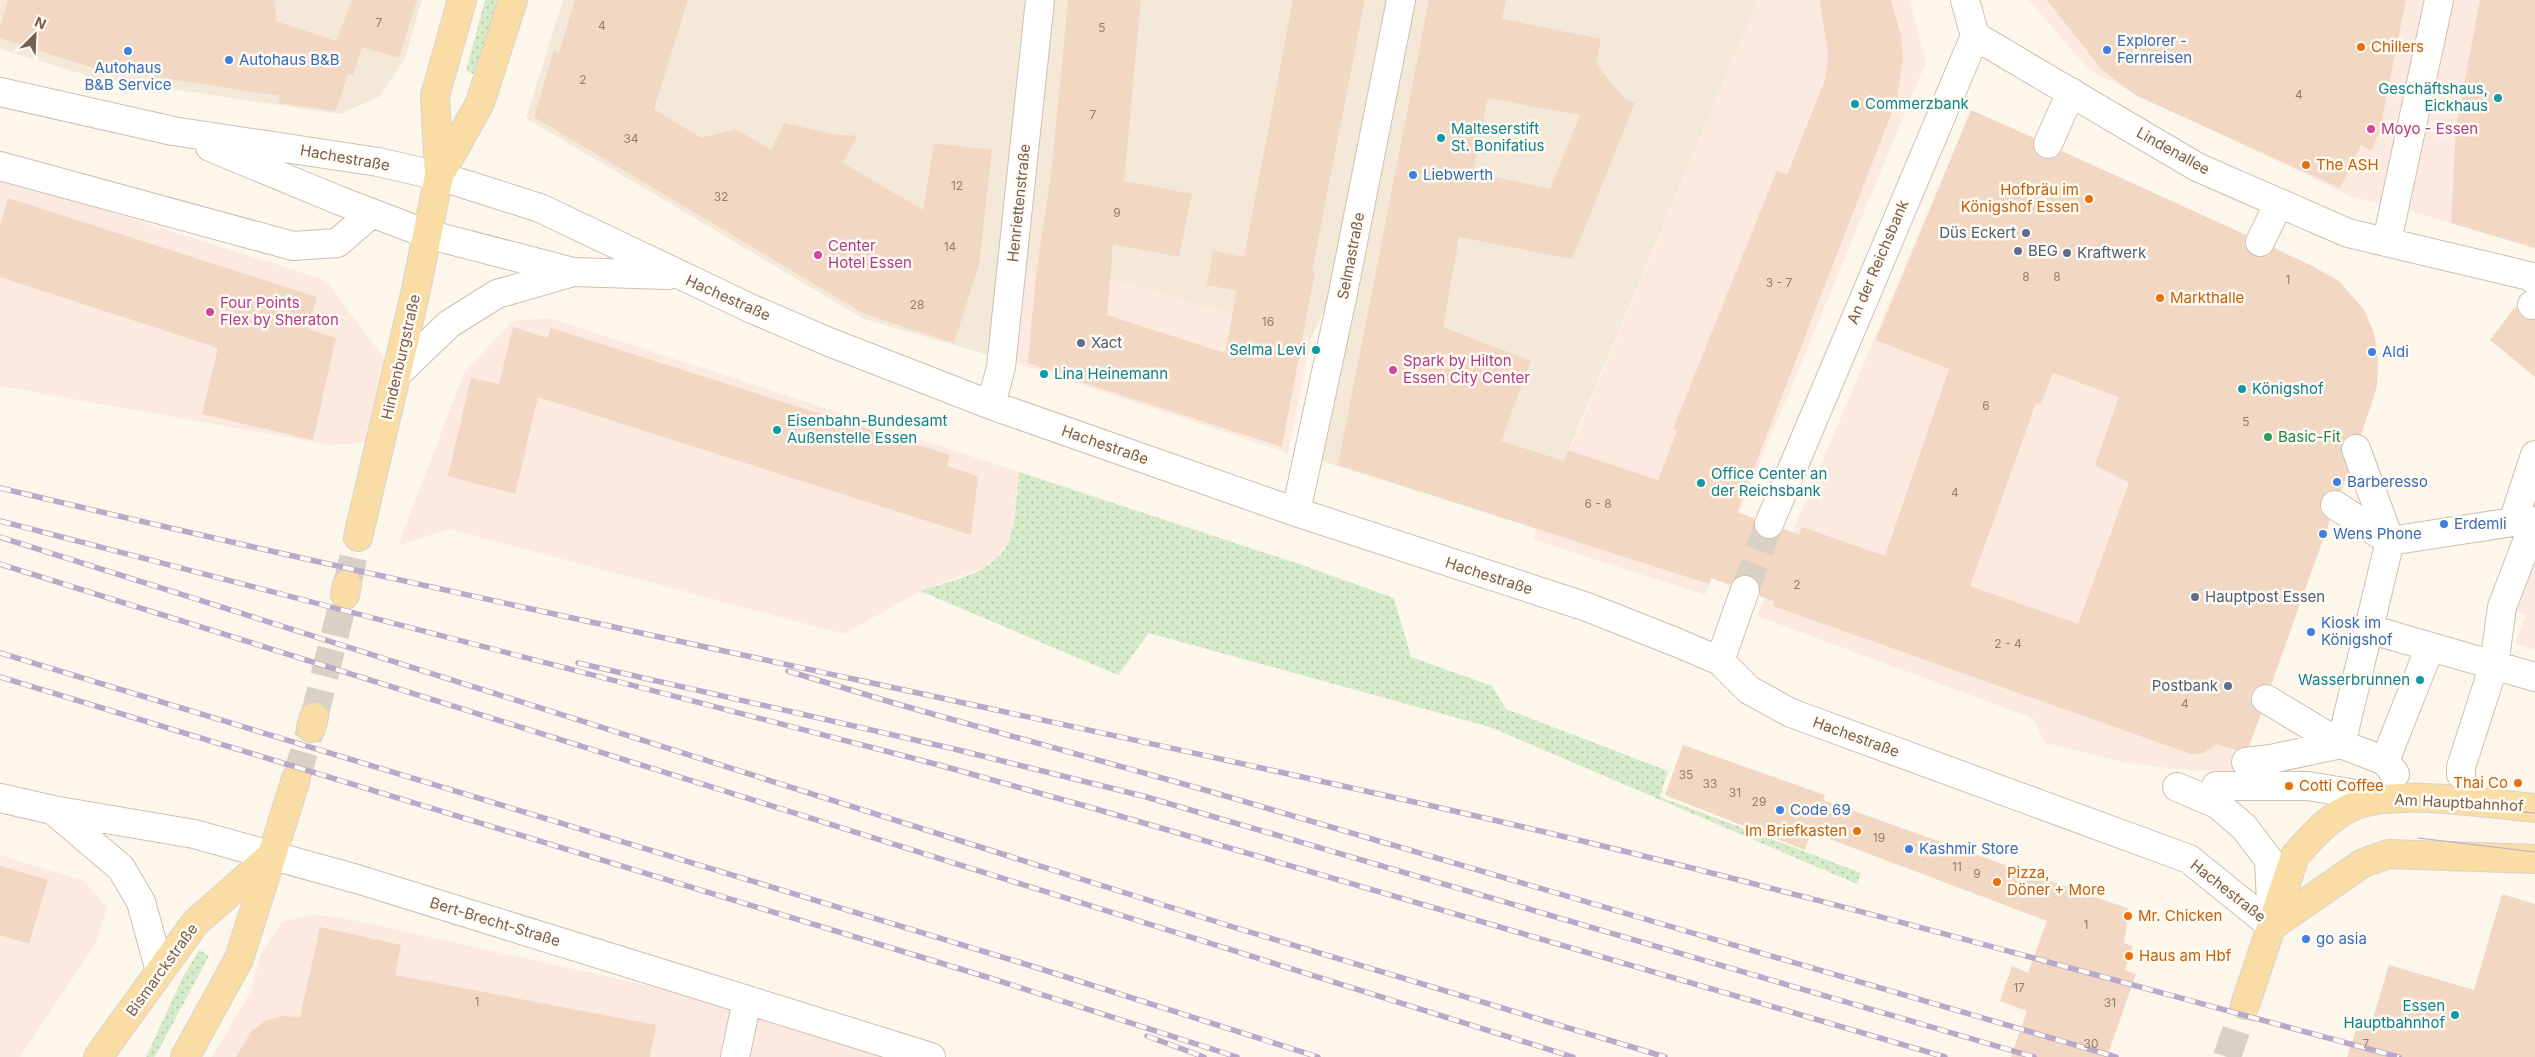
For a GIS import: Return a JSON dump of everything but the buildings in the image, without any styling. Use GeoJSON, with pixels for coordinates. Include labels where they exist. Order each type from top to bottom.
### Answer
{"type":"FeatureCollection","features":[{"type":"Feature","properties":{"kind":"main road","name":"Hindenburgstraße"},"geometry":{"type":"LineString","coordinates":[[358,538],[398,374],[439,176],[435,96],[462,0]]}},
{"type":"Feature","properties":{"kind":"main road","name":"Hindenburgstraße"},"geometry":{"type":"LineString","coordinates":[[439,176],[480,103],[513,0]]}},
{"type":"Feature","properties":{"kind":"main road"},"geometry":{"type":"LineString","coordinates":[[185,1057],[239,959],[296,779]]}},
{"type":"Feature","properties":{"kind":"main road","name":"Am Hauptbahnhof"},"geometry":{"type":"LineString","coordinates":[[2245,1005],[2295,856],[2305,844],[2331,821],[2356,806],[2385,799],[2461,801],[2535,808]]}},
{"type":"Feature","properties":{"kind":"main road"},"geometry":{"type":"LineString","coordinates":[[2272,926],[2363,863],[2389,854],[2535,859]]}},
{"type":"Feature","properties":{"kind":"main road","name":"Bismarckstraße"},"geometry":{"type":"LineString","coordinates":[[98,1057],[195,923],[271,856]]}},
{"type":"Feature","properties":{"kind":"street","name":"Henriettenstraße"},"geometry":{"type":"LineString","coordinates":[[991,405],[1001,367],[1040,0]]}},
{"type":"Feature","properties":{"kind":"street","name":"Selmastraße"},"geometry":{"type":"LineString","coordinates":[[1296,512],[1342,298],[1401,0]]}},
{"type":"Feature","properties":{"kind":"street"},"geometry":{"type":"LineString","coordinates":[[1965,0],[1975,36]]}},
{"type":"Feature","properties":{"kind":"street"},"geometry":{"type":"LineString","coordinates":[[2387,241],[2439,0]]}},
{"type":"Feature","properties":{"kind":"street","name":"Lindenallee"},"geometry":{"type":"LineString","coordinates":[[1975,36],[2197,167],[2348,233],[2529,276],[2534,296]]}},
{"type":"Feature","properties":{"kind":"street","name":"An der Reichsbank"},"geometry":{"type":"LineString","coordinates":[[1769,524],[1975,36]]}},
{"type":"Feature","properties":{"kind":"street","name":"Hachestraße"},"geometry":{"type":"LineString","coordinates":[[0,92],[173,131],[359,158],[439,176],[540,208],[677,275],[829,342],[991,405],[1296,512],[1587,607],[1720,661],[1749,690],[1791,713],[2189,860],[2272,926]]}},
{"type":"Feature","properties":{"kind":"street"},"geometry":{"type":"LineString","coordinates":[[2048,144],[2071,92]]}},
{"type":"Feature","properties":{"kind":"street","name":"Hachestraße"},"geometry":{"type":"LineString","coordinates":[[173,131],[427,234],[574,272],[677,275]]}},
{"type":"Feature","properties":{"kind":"street"},"geometry":{"type":"LineString","coordinates":[[0,166],[293,246],[337,243],[372,213]]}},
{"type":"Feature","properties":{"kind":"street"},"geometry":{"type":"LineString","coordinates":[[2260,242],[2279,203]]}},
{"type":"Feature","properties":{"kind":"street"},"geometry":{"type":"LineString","coordinates":[[398,374],[448,324],[497,294],[574,272]]}},
{"type":"Feature","properties":{"kind":"street"},"geometry":{"type":"LineString","coordinates":[[2341,744],[2390,541],[2356,450]]}},
{"type":"Feature","properties":{"kind":"street"},"geometry":{"type":"LineString","coordinates":[[2461,774],[2460,767],[2494,665],[2502,607],[2530,533],[2534,463]]}},
{"type":"Feature","properties":{"kind":"street"},"geometry":{"type":"LineString","coordinates":[[2335,505],[2390,541],[2530,533]]}},
{"type":"Feature","properties":{"kind":"street"},"geometry":{"type":"LineString","coordinates":[[1720,661],[1745,590]]}},
{"type":"Feature","properties":{"kind":"street"},"geometry":{"type":"LineString","coordinates":[[2369,629],[2535,677]]}},
{"type":"Feature","properties":{"kind":"street"},"geometry":{"type":"LineString","coordinates":[[2266,699],[2341,744],[2390,767],[2430,647]]}},
{"type":"Feature","properties":{"kind":"street"},"geometry":{"type":"LineString","coordinates":[[2262,765],[2341,744]]}},
{"type":"Feature","properties":{"kind":"street"},"geometry":{"type":"LineString","coordinates":[[2216,786],[2308,786],[2385,799]]}},
{"type":"Feature","properties":{"kind":"street"},"geometry":{"type":"LineString","coordinates":[[2177,787],[2217,804],[2244,827],[2269,860],[2272,926]]}},
{"type":"Feature","properties":{"kind":"street","name":"Bert-Brecht-Straße"},"geometry":{"type":"LineString","coordinates":[[0,798],[53,810],[194,834],[357,879],[931,1057]]}},
{"type":"Feature","properties":{"kind":"street","name":"Bert-Brecht-Straße"},"geometry":{"type":"LineString","coordinates":[[53,810],[121,868],[141,902],[160,971]]}},
{"type":"Feature","properties":{"kind":"street"},"geometry":{"type":"LineString","coordinates":[[735,1057],[747,1001]]}},
{"type":"Feature","properties":{"kind":"shaded area"},"geometry":{"type":"Polygon","coordinates":[[[0,0],[422,0],[405,58],[380,96],[340,114],[96,78],[0,49],[0,0]]]}},
{"type":"Feature","properties":{"kind":"shaded area"},"geometry":{"type":"Polygon","coordinates":[[[563,0],[1396,0],[1343,269],[1311,338],[1116,280],[1013,362],[864,319],[526,118],[563,0]]]}},
{"type":"Feature","properties":{"kind":"shaded area"},"geometry":{"type":"Polygon","coordinates":[[[1406,0],[1758,0],[1536,528],[1315,459],[1406,0]]]}},
{"type":"Feature","properties":{"kind":"shaded area"},"geometry":{"type":"Polygon","coordinates":[[[1758,0],[1910,0],[1926,62],[1705,595],[1533,539],[1758,0]]]}},
{"type":"Feature","properties":{"kind":"shaded area"},"geometry":{"type":"Polygon","coordinates":[[[2029,0],[2535,0],[2535,248],[2403,209],[2352,197],[2090,71],[2029,0]]]}},
{"type":"Feature","properties":{"kind":"shaded area"},"geometry":{"type":"Polygon","coordinates":[[[1971,110],[2331,275],[2340,282],[2364,310],[2374,333],[2377,345],[2378,373],[2373,401],[2246,754],[2246,771],[2187,770],[2128,763],[2045,743],[2033,718],[1757,616],[1971,110]]]}},
{"type":"Feature","properties":{"kind":"shaded area"},"geometry":{"type":"Polygon","coordinates":[[[0,177],[325,280],[393,370],[368,442],[332,445],[0,386],[0,177]]]}},
{"type":"Feature","properties":{"kind":"shaded area"},"geometry":{"type":"Polygon","coordinates":[[[1023,270],[1116,280],[1311,338],[1288,453],[1013,362],[1023,270]]]}},
{"type":"Feature","properties":{"kind":"shaded area"},"geometry":{"type":"Polygon","coordinates":[[[550,318],[1019,472],[1011,536],[1002,553],[991,565],[920,591],[844,634],[450,529],[398,546],[464,373],[512,321],[550,318]]]}},
{"type":"Feature","properties":{"kind":"shaded area"},"geometry":{"type":"Polygon","coordinates":[[[2535,555],[2535,650],[2515,644],[2526,615],[2514,610],[2535,555]]]}},
{"type":"Feature","properties":{"kind":"shaded area"},"geometry":{"type":"Polygon","coordinates":[[[0,855],[84,881],[107,908],[95,945],[20,1057],[0,1057],[0,855]]]}},
{"type":"Feature","properties":{"kind":"shaded area"},"geometry":{"type":"Polygon","coordinates":[[[313,914],[352,920],[736,1005],[725,1057],[212,1057],[251,991],[261,953],[282,922],[313,914]]]}},
{"type":"Feature","properties":{"kind":"shaded area"},"geometry":{"type":"Polygon","coordinates":[[[748,1004],[921,1057],[745,1057],[748,1004]]]}},
{"type":"Feature","properties":{"kind":"green space"},"geometry":{"type":"Polygon","coordinates":[[[485,0],[498,0],[480,76],[466,71],[485,0]]]}},
{"type":"Feature","properties":{"kind":"green space"},"geometry":{"type":"Polygon","coordinates":[[[1019,472],[1299,564],[1394,598],[1411,657],[1492,686],[1506,709],[1668,771],[1660,797],[1861,873],[1857,884],[1490,727],[1149,633],[1118,675],[920,591],[974,573],[997,558],[1006,547],[1011,534],[1019,472]]]}},
{"type":"Feature","properties":{"kind":"green space"},"geometry":{"type":"Polygon","coordinates":[[[199,950],[209,956],[158,1051],[154,1057],[146,1057],[182,979],[199,950]]]}},
{"type":"Feature","properties":{"kind":"tunnel"},"geometry":{"type":"LineString","coordinates":[[1745,590],[1769,524]]}},
{"type":"Feature","properties":{"kind":"tunnel"},"geometry":{"type":"LineString","coordinates":[[347,585],[358,537]]}},
{"type":"Feature","properties":{"kind":"tunnel"},"geometry":{"type":"LineString","coordinates":[[314,717],[345,595]]}},
{"type":"Feature","properties":{"kind":"tunnel"},"geometry":{"type":"LineString","coordinates":[[296,779],[311,728]]}},
{"type":"Feature","properties":{"kind":"tunnel"},"geometry":{"type":"LineString","coordinates":[[2227,1057],[2245,1005]]}},
{"type":"Feature","properties":{"kind":"tram line"},"geometry":{"type":"LineString","coordinates":[[2424,804],[2535,813]]}},
{"type":"Feature","properties":{"kind":"tram line"},"geometry":{"type":"LineString","coordinates":[[2418,838],[2535,852]]}},
{"type":"Feature","properties":{"kind":"railway"},"geometry":{"type":"LineString","coordinates":[[0,488],[368,573],[1291,775],[1592,843],[1939,932],[2399,1057]]}},
{"type":"Feature","properties":{"kind":"railway"},"geometry":{"type":"LineString","coordinates":[[0,521],[939,765],[1945,1057]]}},
{"type":"Feature","properties":{"kind":"railway"},"geometry":{"type":"LineString","coordinates":[[0,537],[1233,927],[1665,1057]]}},
{"type":"Feature","properties":{"kind":"railway"},"geometry":{"type":"LineString","coordinates":[[0,564],[1573,1057]]}},
{"type":"Feature","properties":{"kind":"railway"},"geometry":{"type":"LineString","coordinates":[[0,653],[1022,963],[1318,1057]]}},
{"type":"Feature","properties":{"kind":"railway"},"geometry":{"type":"LineString","coordinates":[[578,663],[950,748],[1143,796],[2034,1057]]}},
{"type":"Feature","properties":{"kind":"railway"},"geometry":{"type":"LineString","coordinates":[[788,671],[897,704],[1205,790],[2116,1057]]}},
{"type":"Feature","properties":{"kind":"railway"},"geometry":{"type":"LineString","coordinates":[[0,677],[990,978],[1237,1057]]}},
{"type":"Feature","properties":{"kind":"railway"},"geometry":{"type":"LineString","coordinates":[[1147,1036],[1204,1057]]}},
{"type":"Feature","properties":{"kind":"place","name":"Chillers"},"geometry":{"type":"Point","coordinates":[2361,47]}},
{"type":"Feature","properties":{"kind":"place","name":"Explorer - Fernreisen"},"geometry":{"type":"Point","coordinates":[2107,50]}},
{"type":"Feature","properties":{"kind":"place","name":"Autohaus B&B Service"},"geometry":{"type":"Point","coordinates":[128,51]}},
{"type":"Feature","properties":{"kind":"place","name":"Autohaus B&B"},"geometry":{"type":"Point","coordinates":[229,60]}},
{"type":"Feature","properties":{"kind":"place","name":"Geschäftshaus, Eickhaus"},"geometry":{"type":"Point","coordinates":[2498,98]}},
{"type":"Feature","properties":{"kind":"place","name":"Commerzbank"},"geometry":{"type":"Point","coordinates":[1855,104]}},
{"type":"Feature","properties":{"kind":"place","name":"Moyo - Essen"},"geometry":{"type":"Point","coordinates":[2371,129]}},
{"type":"Feature","properties":{"kind":"place","name":"Malteserstift St. Bonifatius"},"geometry":{"type":"Point","coordinates":[1441,138]}},
{"type":"Feature","properties":{"kind":"place","name":"The ASH"},"geometry":{"type":"Point","coordinates":[2306,165]}},
{"type":"Feature","properties":{"kind":"place","name":"Liebwerth"},"geometry":{"type":"Point","coordinates":[1413,175]}},
{"type":"Feature","properties":{"kind":"place","name":"Hofbräu im Königshof Essen"},"geometry":{"type":"Point","coordinates":[2089,199]}},
{"type":"Feature","properties":{"kind":"place","name":"Düs Eckert"},"geometry":{"type":"Point","coordinates":[2026,233]}},
{"type":"Feature","properties":{"kind":"place","name":"BEG"},"geometry":{"type":"Point","coordinates":[2018,251]}},
{"type":"Feature","properties":{"kind":"place","name":"Kraftwerk"},"geometry":{"type":"Point","coordinates":[2067,253]}},
{"type":"Feature","properties":{"kind":"place","name":"Center Hotel Essen"},"geometry":{"type":"Point","coordinates":[818,255]}},
{"type":"Feature","properties":{"kind":"place","name":"Markthalle"},"geometry":{"type":"Point","coordinates":[2160,298]}},
{"type":"Feature","properties":{"kind":"place","name":"Four Points Flex by Sheraton"},"geometry":{"type":"Point","coordinates":[210,312]}},
{"type":"Feature","properties":{"kind":"place","name":"Xact"},"geometry":{"type":"Point","coordinates":[1081,343]}},
{"type":"Feature","properties":{"kind":"place","name":"Selma Levi"},"geometry":{"type":"Point","coordinates":[1316,350]}},
{"type":"Feature","properties":{"kind":"place","name":"Aldi"},"geometry":{"type":"Point","coordinates":[2372,352]}},
{"type":"Feature","properties":{"kind":"place","name":"Spark by Hilton Essen City Center"},"geometry":{"type":"Point","coordinates":[1393,370]}},
{"type":"Feature","properties":{"kind":"place","name":"Lina Heinemann"},"geometry":{"type":"Point","coordinates":[1044,374]}},
{"type":"Feature","properties":{"kind":"place","name":"Königshof"},"geometry":{"type":"Point","coordinates":[2242,389]}},
{"type":"Feature","properties":{"kind":"place","name":"Eisenbahn-Bundesamt Außenstelle Essen"},"geometry":{"type":"Point","coordinates":[777,430]}},
{"type":"Feature","properties":{"kind":"place","name":"Basic-Fit"},"geometry":{"type":"Point","coordinates":[2268,437]}},
{"type":"Feature","properties":{"kind":"place","name":"Barberesso"},"geometry":{"type":"Point","coordinates":[2337,482]}},
{"type":"Feature","properties":{"kind":"place","name":"Office Center an der Reichsbank"},"geometry":{"type":"Point","coordinates":[1701,483]}},
{"type":"Feature","properties":{"kind":"place","name":"Erdemli"},"geometry":{"type":"Point","coordinates":[2444,524]}},
{"type":"Feature","properties":{"kind":"place","name":"Wens Phone"},"geometry":{"type":"Point","coordinates":[2323,534]}},
{"type":"Feature","properties":{"kind":"place","name":"Hauptpost Essen"},"geometry":{"type":"Point","coordinates":[2195,597]}},
{"type":"Feature","properties":{"kind":"place","name":"Kiosk im Königshof"},"geometry":{"type":"Point","coordinates":[2311,632]}},
{"type":"Feature","properties":{"kind":"place","name":"Wasserbrunnen"},"geometry":{"type":"Point","coordinates":[2420,680]}},
{"type":"Feature","properties":{"kind":"place","name":"Postbank"},"geometry":{"type":"Point","coordinates":[2228,686]}},
{"type":"Feature","properties":{"kind":"place","name":"Thai Co"},"geometry":{"type":"Point","coordinates":[2518,783]}},
{"type":"Feature","properties":{"kind":"place","name":"Cotti Coffee"},"geometry":{"type":"Point","coordinates":[2289,786]}},
{"type":"Feature","properties":{"kind":"place","name":"Code 69"},"geometry":{"type":"Point","coordinates":[1780,810]}},
{"type":"Feature","properties":{"kind":"place","name":"Im Briefkasten"},"geometry":{"type":"Point","coordinates":[1857,831]}},
{"type":"Feature","properties":{"kind":"place","name":"Kashmir Store"},"geometry":{"type":"Point","coordinates":[1909,849]}},
{"type":"Feature","properties":{"kind":"place","name":"Pizza, Döner + More"},"geometry":{"type":"Point","coordinates":[1997,882]}},
{"type":"Feature","properties":{"kind":"place","name":"Mr. Chicken"},"geometry":{"type":"Point","coordinates":[2128,916]}},
{"type":"Feature","properties":{"kind":"place","name":"go asia"},"geometry":{"type":"Point","coordinates":[2306,939]}},
{"type":"Feature","properties":{"kind":"place","name":"Haus am Hbf"},"geometry":{"type":"Point","coordinates":[2129,956]}},
{"type":"Feature","properties":{"kind":"place","name":"Essen Hauptbahnhof"},"geometry":{"type":"Point","coordinates":[2455,1015]}}]}
